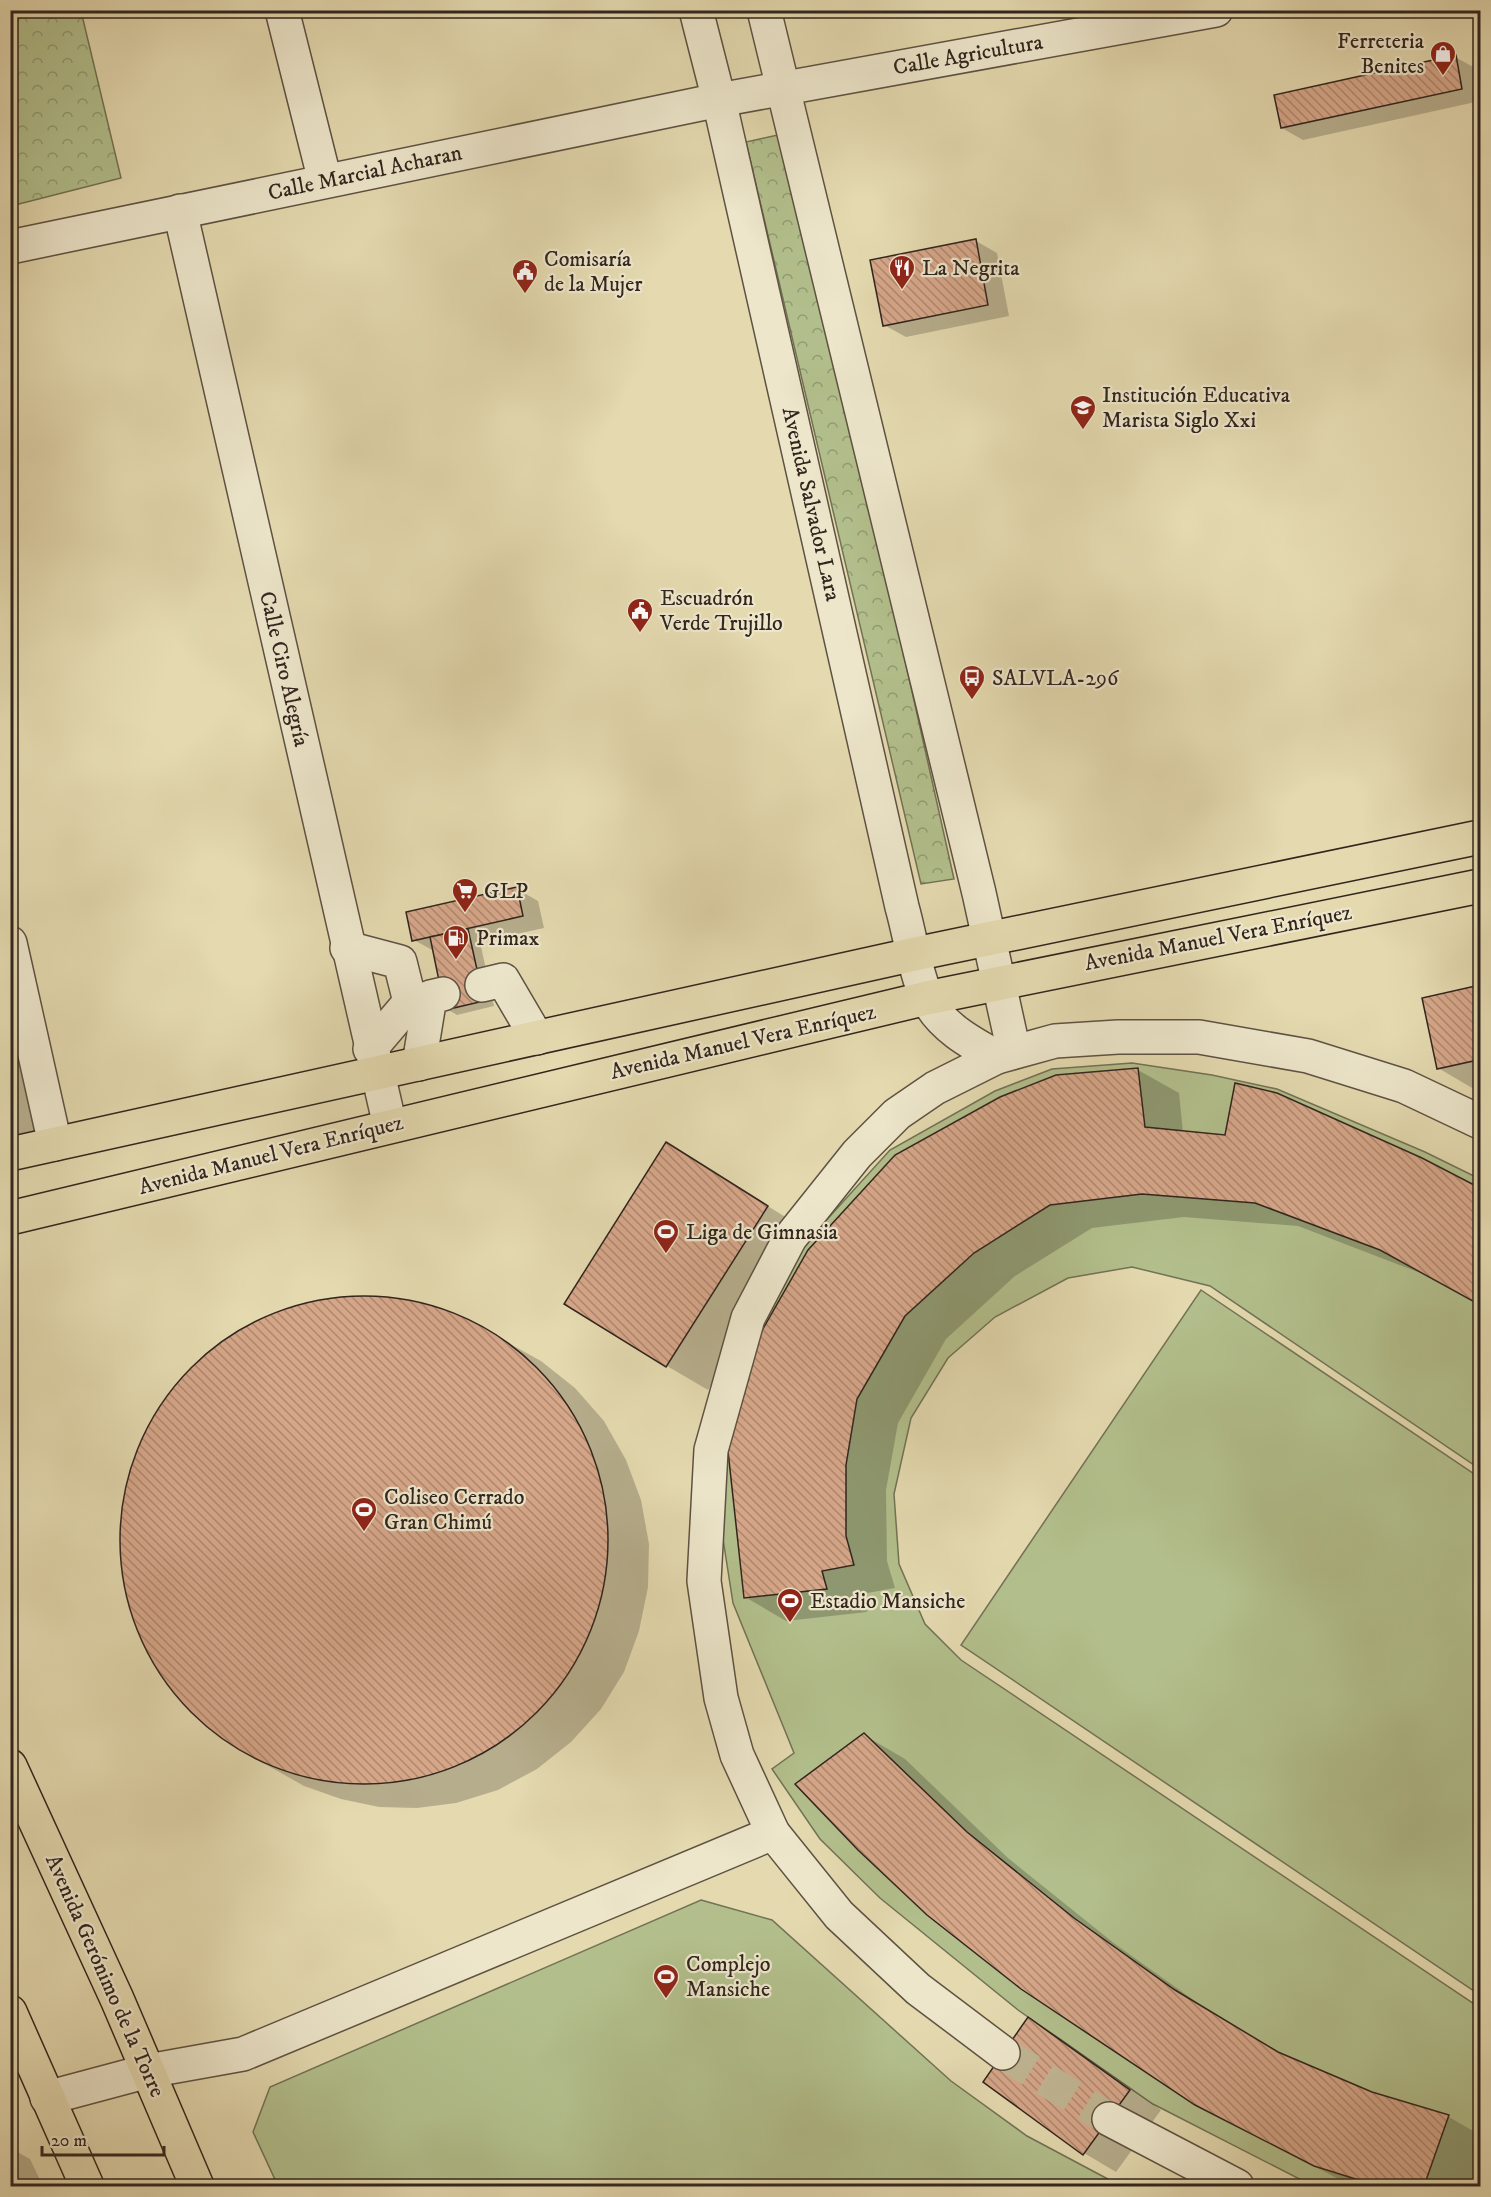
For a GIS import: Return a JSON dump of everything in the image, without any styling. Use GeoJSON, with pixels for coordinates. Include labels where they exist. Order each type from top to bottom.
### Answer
{"type":"FeatureCollection","features":[{"type":"Feature","properties":{"kind":"main road","name":"Avenida Manuel Vera Enríquez"},"geometry":{"type":"LineString","coordinates":[[10,1154],[373,1062],[419,1064],[915,954],[1480,837]]}},
{"type":"Feature","properties":{"kind":"main road","name":"Avenida Manuel Vera Enríquez"},"geometry":{"type":"LineString","coordinates":[[10,1218],[997,982],[1480,886]]}},
{"type":"Feature","properties":{"kind":"main road"},"geometry":{"type":"LineString","coordinates":[[704,1001],[718,1047]]}},
{"type":"Feature","properties":{"kind":"main road"},"geometry":{"type":"LineString","coordinates":[[537,1038],[552,1087]]}},
{"type":"Feature","properties":{"kind":"main road","name":"Avenida Gerónimo de la Torre"},"geometry":{"type":"LineString","coordinates":[[10,1766],[148,2071],[197,2187]]}},
{"type":"Feature","properties":{"kind":"main road"},"geometry":{"type":"LineString","coordinates":[[10,2012],[87,2187]]}},
{"type":"Feature","properties":{"kind":"street"},"geometry":{"type":"LineString","coordinates":[[282,10],[325,181]]}},
{"type":"Feature","properties":{"kind":"street","name":"Avenida Salvador Lara"},"geometry":{"type":"LineString","coordinates":[[696,10],[719,100],[927,998]]}},
{"type":"Feature","properties":{"kind":"street"},"geometry":{"type":"LineString","coordinates":[[764,10],[988,939],[997,982],[1006,1055]]}},
{"type":"Feature","properties":{"kind":"street","name":"Calle Agricultura"},"geometry":{"type":"LineString","coordinates":[[719,100],[1216,10]]}},
{"type":"Feature","properties":{"kind":"street","name":"Calle Marcial Acharan"},"geometry":{"type":"LineString","coordinates":[[10,247],[719,100]]}},
{"type":"Feature","properties":{"kind":"street","name":"Calle Ciro Alegría"},"geometry":{"type":"LineString","coordinates":[[180,211],[373,1062],[390,1126]]}},
{"type":"Feature","properties":{"kind":"street"},"geometry":{"type":"LineString","coordinates":[[10,943],[55,1144]]}},
{"type":"Feature","properties":{"kind":"street"},"geometry":{"type":"LineString","coordinates":[[347,948],[400,962],[428,998],[419,1064]]}},
{"type":"Feature","properties":{"kind":"street"},"geometry":{"type":"LineString","coordinates":[[482,985],[503,980],[537,1038]]}},
{"type":"Feature","properties":{"kind":"street"},"geometry":{"type":"LineString","coordinates":[[373,1062],[428,998]]}},
{"type":"Feature","properties":{"kind":"street"},"geometry":{"type":"LineString","coordinates":[[927,998],[942,1020],[958,1033],[1006,1055]]}},
{"type":"Feature","properties":{"kind":"street"},"geometry":{"type":"LineString","coordinates":[[1004,2053],[918,1989],[839,1916],[773,1833],[737,1755],[721,1698],[704,1581],[711,1450],[748,1318],[857,1154],[897,1114],[935,1088],[1006,1055],[1055,1041],[1118,1037],[1199,1037],[1308,1056],[1404,1086],[1480,1122]]}},
{"type":"Feature","properties":{"kind":"street"},"geometry":{"type":"LineString","coordinates":[[47,2098],[148,2071],[243,2054],[773,1833]]}},
{"type":"Feature","properties":{"kind":"street"},"geometry":{"type":"LineString","coordinates":[[1109,2119],[1237,2187]]}},
{"type":"Feature","properties":{"kind":"green space"},"geometry":{"type":"Polygon","coordinates":[[[10,11],[81,11],[121,178],[11,206],[10,11]]]}},
{"type":"Feature","properties":{"kind":"green space"},"geometry":{"type":"Polygon","coordinates":[[[787,133],[954,879],[921,884],[746,142],[787,133]]]}},
{"type":"Feature","properties":{"kind":"green space","name":"Estadio Mansiche"},"geometry":{"type":"Polygon","coordinates":[[[1132,1063],[1212,1075],[1277,1089],[1425,1152],[1480,1179],[1480,1469],[1210,1286],[1132,1267],[1068,1278],[995,1317],[948,1358],[911,1418],[894,1494],[899,1564],[925,1624],[961,1660],[1480,2008],[1480,2186],[1313,2186],[1153,2104],[1018,2010],[880,1898],[820,1839],[772,1769],[794,1753],[733,1603],[723,1539],[717,1454],[750,1338],[802,1247],[890,1150],[995,1091],[1052,1069],[1132,1063]]]}},
{"type":"Feature","properties":{"kind":"green space"},"geometry":{"type":"Polygon","coordinates":[[[1201,1290],[1480,1478],[1480,1995],[961,1645],[1201,1290]]]}},
{"type":"Feature","properties":{"kind":"green space","name":"Complejo Mansiche"},"geometry":{"type":"Polygon","coordinates":[[[701,1900],[772,1920],[951,2081],[1027,2136],[1121,2186],[278,2186],[253,2132],[270,2087],[701,1900]]]}},
{"type":"Feature","properties":{"kind":"building"},"geometry":{"type":"Polygon","coordinates":[[[1456,55],[1462,89],[1281,128],[1274,95],[1456,55]]]}},
{"type":"Feature","properties":{"kind":"building"},"geometry":{"type":"Polygon","coordinates":[[[976,239],[988,305],[883,326],[870,260],[976,239]]]}},
{"type":"Feature","properties":{"kind":"building","name":"GLP"},"geometry":{"type":"Polygon","coordinates":[[[517,887],[523,916],[412,941],[406,912],[517,887]]]}},
{"type":"Feature","properties":{"kind":"building","name":"Primax"},"geometry":{"type":"Polygon","coordinates":[[[468,929],[484,1001],[445,1010],[430,937],[468,929]]]}},
{"type":"Feature","properties":{"kind":"building"},"geometry":{"type":"Polygon","coordinates":[[[1480,985],[1480,1070],[1478,1060],[1437,1069],[1422,998],[1480,985]]]}},
{"type":"Feature","properties":{"kind":"building"},"geometry":{"type":"Polygon","coordinates":[[[1138,1068],[1145,1127],[1225,1135],[1235,1083],[1277,1093],[1422,1158],[1480,1188],[1480,1305],[1380,1250],[1255,1203],[1142,1194],[1050,1205],[974,1253],[905,1316],[857,1399],[846,1465],[846,1536],[854,1565],[822,1571],[827,1589],[744,1598],[728,1451],[756,1341],[808,1250],[895,1155],[1000,1097],[1056,1075],[1138,1068]]]}},
{"type":"Feature","properties":{"kind":"building","name":"Liga de Gimnasia"},"geometry":{"type":"Polygon","coordinates":[[[666,1142],[768,1206],[666,1367],[564,1304],[666,1142]]]}},
{"type":"Feature","properties":{"kind":"building","name":"Coliseo Cerrado Gran Chimú"},"geometry":{"type":"Polygon","coordinates":[[[364,1296],[412,1301],[435,1306],[457,1315],[500,1337],[537,1367],[567,1404],[589,1447],[598,1469],[603,1492],[608,1540],[603,1588],[598,1611],[589,1633],[567,1676],[537,1713],[500,1743],[457,1765],[435,1774],[412,1779],[364,1784],[316,1779],[293,1774],[271,1765],[228,1743],[191,1713],[161,1676],[139,1633],[130,1611],[125,1588],[120,1540],[125,1492],[130,1469],[139,1447],[161,1404],[191,1367],[228,1337],[271,1315],[293,1306],[316,1301],[364,1296]]]}},
{"type":"Feature","properties":{"kind":"building"},"geometry":{"type":"Polygon","coordinates":[[[864,1733],[967,1832],[1074,1918],[1175,1990],[1278,2052],[1372,2092],[1449,2115],[1424,2186],[1378,2186],[1314,2166],[1195,2105],[1021,1989],[927,1915],[858,1850],[795,1784],[864,1733]]]}},
{"type":"Feature","properties":{"kind":"building"},"geometry":{"type":"Polygon","coordinates":[[[1028,2017],[1130,2090],[1083,2155],[983,2082],[1028,2017]]]}},
{"type":"Feature","properties":{"kind":"tunnel"},"geometry":{"type":"LineString","coordinates":[[1003,2053],[1109,2119]]}},
{"type":"Feature","properties":{"kind":"place","name":"Ferreteria Benites"},"geometry":{"type":"Point","coordinates":[1443,77]}},
{"type":"Feature","properties":{"kind":"place","name":"La Negrita"},"geometry":{"type":"Point","coordinates":[902,291]}},
{"type":"Feature","properties":{"kind":"place","name":"Comisaría de la Mujer"},"geometry":{"type":"Point","coordinates":[525,295]}},
{"type":"Feature","properties":{"kind":"place","name":"Institución Educativa Marista Siglo Xxi"},"geometry":{"type":"Point","coordinates":[1083,431]}},
{"type":"Feature","properties":{"kind":"place","name":"Escuadrón Verde Trujillo"},"geometry":{"type":"Point","coordinates":[640,634]}},
{"type":"Feature","properties":{"kind":"place","name":"SALVLA-296"},"geometry":{"type":"Point","coordinates":[972,701]}},
{"type":"Feature","properties":{"kind":"place","name":"GLP"},"geometry":{"type":"Point","coordinates":[465,914]}},
{"type":"Feature","properties":{"kind":"place","name":"Primax"},"geometry":{"type":"Point","coordinates":[456,961]}},
{"type":"Feature","properties":{"kind":"place","name":"Liga de Gimnasia"},"geometry":{"type":"Point","coordinates":[666,1255]}},
{"type":"Feature","properties":{"kind":"place","name":"Coliseo Cerrado Gran Chimú"},"geometry":{"type":"Point","coordinates":[364,1533]}},
{"type":"Feature","properties":{"kind":"place","name":"Estadio Mansiche"},"geometry":{"type":"Point","coordinates":[790,1624]}},
{"type":"Feature","properties":{"kind":"place","name":"Complejo Mansiche"},"geometry":{"type":"Point","coordinates":[666,2000]}}]}
